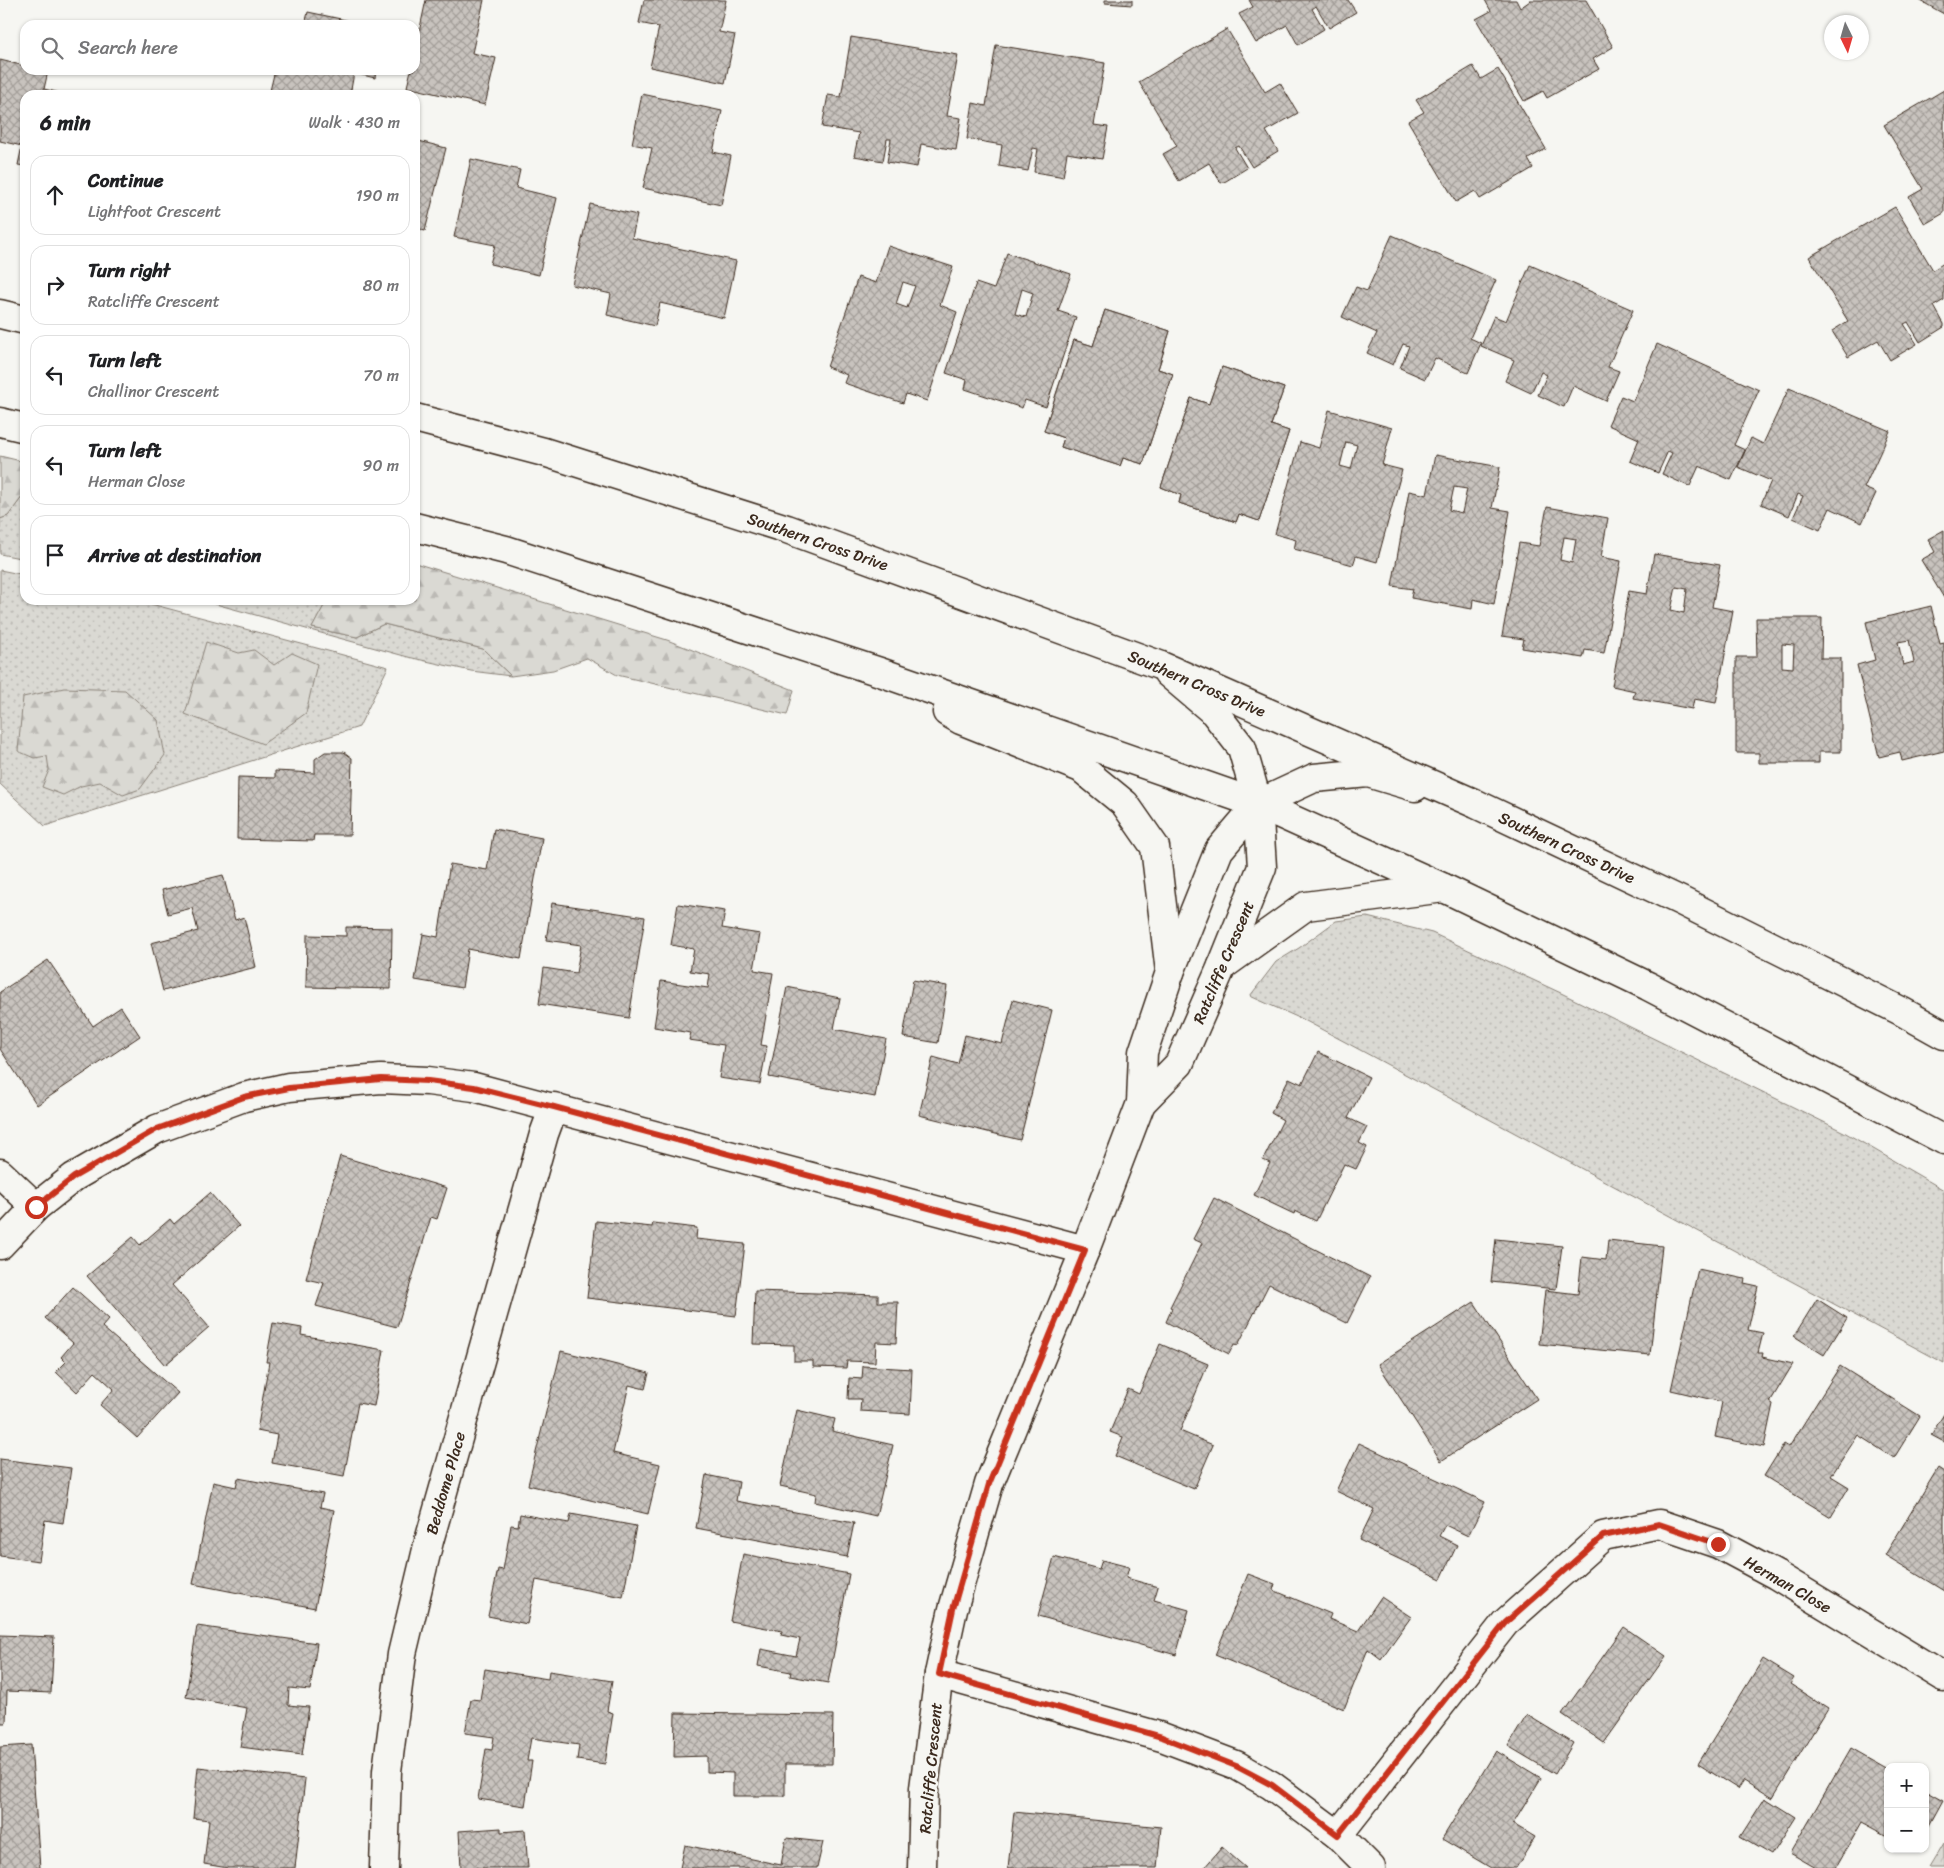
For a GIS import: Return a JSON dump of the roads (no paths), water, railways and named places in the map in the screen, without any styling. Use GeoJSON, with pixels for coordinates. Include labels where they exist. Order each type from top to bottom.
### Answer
{"type":"FeatureCollection","features":[{"type":"Feature","properties":{"kind":"street"},"geometry":{"type":"LineString","coordinates":[[0,314],[20,319]]}},
{"type":"Feature","properties":{"kind":"street","name":"Southern Cross Drive"},"geometry":{"type":"LineString","coordinates":[[420,419],[544,452],[787,529],[1159,665],[1476,804],[1681,900],[1901,1011],[1944,1035]]}},
{"type":"Feature","properties":{"kind":"street"},"geometry":{"type":"LineString","coordinates":[[0,422],[20,427]]}},
{"type":"Feature","properties":{"kind":"street"},"geometry":{"type":"LineString","coordinates":[[420,528],[506,550],[880,672],[1258,804],[1444,888],[1648,986],[1944,1140]]}},
{"type":"Feature","properties":{"kind":"street","name":"Ratcliffe Crescent"},"geometry":{"type":"LineString","coordinates":[[1141,1103],[1179,1064],[1222,966],[1262,867],[1258,804],[1242,748],[1214,712],[1159,665]]}},
{"type":"Feature","properties":{"kind":"street"},"geometry":{"type":"LineString","coordinates":[[880,672],[961,720],[1081,768],[1125,804],[1155,847],[1170,972]]}},
{"type":"Feature","properties":{"kind":"street","name":"Ratcliffe Crescent"},"geometry":{"type":"LineString","coordinates":[[922,1868],[924,1788],[939,1674],[953,1609],[989,1484],[1085,1250],[1141,1103],[1142,1052],[1170,972],[1219,850],[1258,804],[1314,778],[1368,773],[1476,804]]}},
{"type":"Feature","properties":{"kind":"street"},"geometry":{"type":"LineString","coordinates":[[1222,966],[1306,906],[1444,888]]}},
{"type":"Feature","properties":{"kind":"street"},"geometry":{"type":"LineString","coordinates":[[0,1245],[36,1207],[74,1177],[157,1129],[244,1097],[289,1088],[381,1079],[428,1081],[474,1087],[1085,1250]]}},
{"type":"Feature","properties":{"kind":"street","name":"Beddome Place"},"geometry":{"type":"LineString","coordinates":[[384,1868],[387,1771],[393,1713],[406,1637],[429,1541],[544,1134],[554,1107]]}},
{"type":"Feature","properties":{"kind":"street"},"geometry":{"type":"LineString","coordinates":[[0,1173],[36,1207]]}},
{"type":"Feature","properties":{"kind":"street","name":"Herman Close"},"geometry":{"type":"LineString","coordinates":[[1338,1835],[1505,1623],[1603,1536],[1659,1524],[1718,1544],[1776,1575],[1944,1677]]}},
{"type":"Feature","properties":{"kind":"street"},"geometry":{"type":"LineString","coordinates":[[939,1674],[1162,1737],[1236,1766],[1272,1785],[1338,1835],[1371,1868]]}}]}
